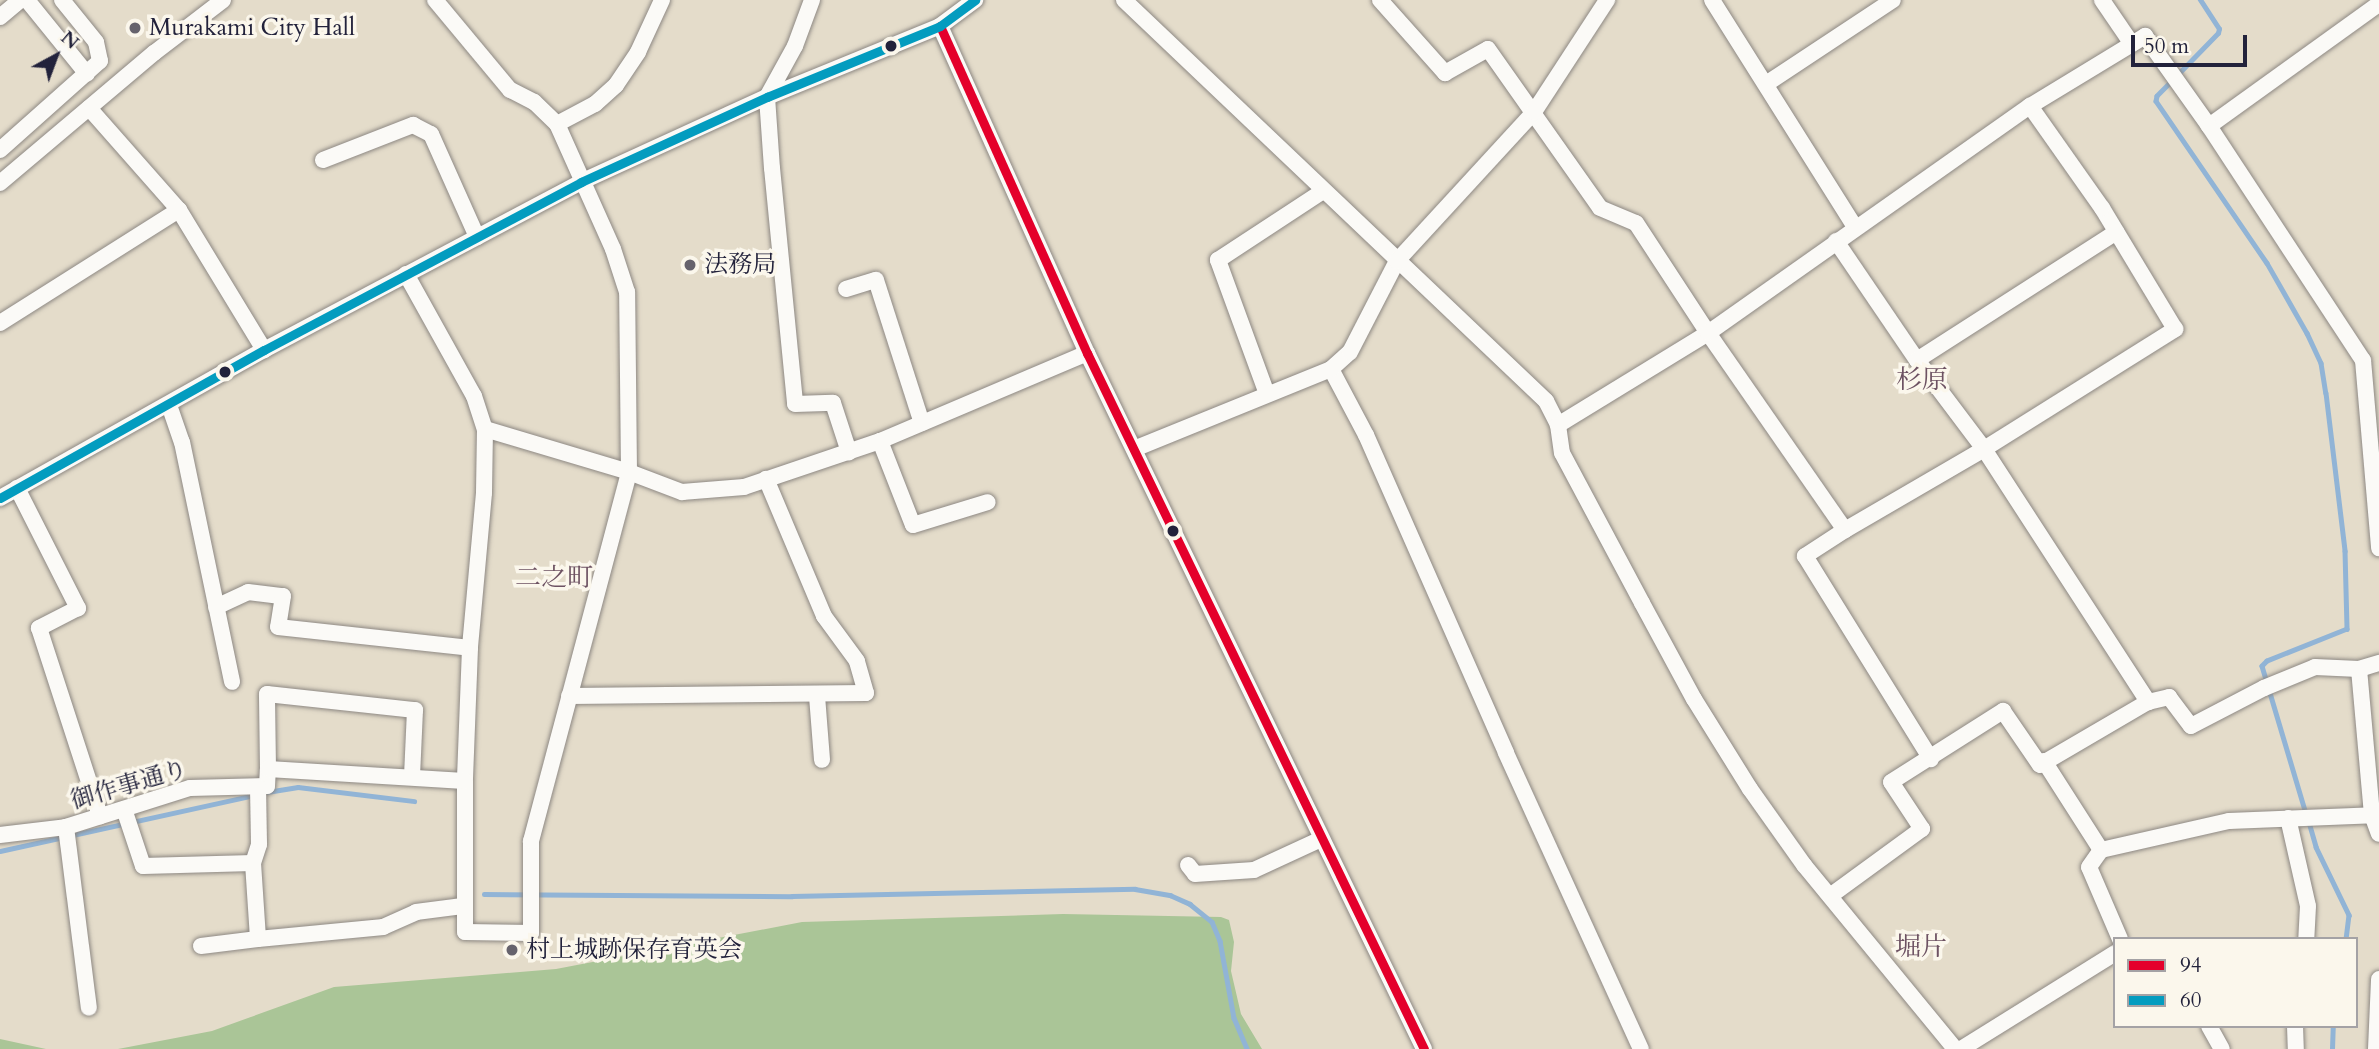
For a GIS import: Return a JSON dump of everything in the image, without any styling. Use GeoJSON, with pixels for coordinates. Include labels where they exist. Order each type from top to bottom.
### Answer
{"type":"FeatureCollection","features":[{"type":"Feature","properties":{"kind":"street"},"geometry":{"type":"LineString","coordinates":[[0,17],[20,0]]}},
{"type":"Feature","properties":{"kind":"street"},"geometry":{"type":"LineString","coordinates":[[27,0],[87,74]]}},
{"type":"Feature","properties":{"kind":"street"},"geometry":{"type":"LineString","coordinates":[[0,150],[100,61],[96,42],[62,0]]}},
{"type":"Feature","properties":{"kind":"street"},"geometry":{"type":"LineString","coordinates":[[0,183],[223,0]]}},
{"type":"Feature","properties":{"kind":"street"},"geometry":{"type":"LineString","coordinates":[[406,274],[474,396],[485,429],[484,493],[470,648],[465,780],[465,932],[531,933],[531,841],[629,472],[626,292],[613,249],[557,124],[534,102],[510,90],[435,0]]}},
{"type":"Feature","properties":{"kind":"street"},"geometry":{"type":"LineString","coordinates":[[557,124],[595,104],[616,85],[638,52],[662,0]]}},
{"type":"Feature","properties":{"kind":"street"},"geometry":{"type":"LineString","coordinates":[[812,0],[796,46],[767,97],[786,341],[795,404],[833,403],[849,452]]}},
{"type":"Feature","properties":{"kind":"street"},"geometry":{"type":"LineString","coordinates":[[0,498],[264,350],[581,182],[767,97],[940,26],[975,0]]}},
{"type":"Feature","properties":{"kind":"street"},"geometry":{"type":"LineString","coordinates":[[1124,0],[1546,401],[1558,425],[1562,453],[1694,699],[1750,789],[1830,896],[1955,1049]]}},
{"type":"Feature","properties":{"kind":"street"},"geometry":{"type":"LineString","coordinates":[[1380,0],[1445,74],[1488,49],[1600,208],[1636,223],[1708,333],[1845,530]]}},
{"type":"Feature","properties":{"kind":"street"},"geometry":{"type":"LineString","coordinates":[[1712,0],[1855,227]]}},
{"type":"Feature","properties":{"kind":"street"},"geometry":{"type":"LineString","coordinates":[[1766,84],[1893,0]]}},
{"type":"Feature","properties":{"kind":"street"},"geometry":{"type":"LineString","coordinates":[[2102,0],[2132,44]]}},
{"type":"Feature","properties":{"kind":"street"},"geometry":{"type":"LineString","coordinates":[[1134,449],[1331,369],[1350,352],[1397,261],[1534,112],[1604,1]]}},
{"type":"Feature","properties":{"kind":"street"},"geometry":{"type":"LineString","coordinates":[[2209,126],[2379,4]]}},
{"type":"Feature","properties":{"kind":"street"},"geometry":{"type":"LineString","coordinates":[[940,26],[1087,353],[1424,1049]]}},
{"type":"Feature","properties":{"kind":"street"},"geometry":{"type":"LineString","coordinates":[[1558,425],[1708,333],[2030,106],[2145,36],[2371,358],[2379,548]]}},
{"type":"Feature","properties":{"kind":"street"},"geometry":{"type":"LineString","coordinates":[[1931,759],[1805,556],[1984,449],[2175,329],[2116,232],[2030,106]]}},
{"type":"Feature","properties":{"kind":"street"},"geometry":{"type":"LineString","coordinates":[[89,108],[179,210],[264,350]]}},
{"type":"Feature","properties":{"kind":"street"},"geometry":{"type":"LineString","coordinates":[[323,160],[413,125],[430,134],[477,237]]}},
{"type":"Feature","properties":{"kind":"street"},"geometry":{"type":"LineString","coordinates":[[1267,394],[1218,260],[1323,191]]}},
{"type":"Feature","properties":{"kind":"street"},"geometry":{"type":"LineString","coordinates":[[0,323],[179,210]]}},
{"type":"Feature","properties":{"kind":"street"},"geometry":{"type":"LineString","coordinates":[[1917,360],[2116,232]]}},
{"type":"Feature","properties":{"kind":"street"},"geometry":{"type":"LineString","coordinates":[[1836,241],[1917,360],[1984,449],[2148,702]]}},
{"type":"Feature","properties":{"kind":"street"},"geometry":{"type":"LineString","coordinates":[[846,289],[876,280],[922,423]]}},
{"type":"Feature","properties":{"kind":"street"},"geometry":{"type":"LineString","coordinates":[[485,429],[629,472],[682,492],[744,487],[880,441],[1087,353]]}},
{"type":"Feature","properties":{"kind":"street"},"geometry":{"type":"LineString","coordinates":[[1331,369],[1366,435],[1641,1049]]}},
{"type":"Feature","properties":{"kind":"street"},"geometry":{"type":"LineString","coordinates":[[169,405],[181,442],[232,682]]}},
{"type":"Feature","properties":{"kind":"street"},"geometry":{"type":"LineString","coordinates":[[880,441],[912,525],[988,502]]}},
{"type":"Feature","properties":{"kind":"street"},"geometry":{"type":"LineString","coordinates":[[569,696],[866,694],[857,661],[824,616],[766,479]]}},
{"type":"Feature","properties":{"kind":"street"},"geometry":{"type":"LineString","coordinates":[[18,488],[78,608],[39,628],[100,816]]}},
{"type":"Feature","properties":{"kind":"street"},"geometry":{"type":"LineString","coordinates":[[216,607],[248,593],[283,596],[278,627],[470,648]]}},
{"type":"Feature","properties":{"kind":"street"},"geometry":{"type":"LineString","coordinates":[[1830,896],[1922,829],[1891,782],[2003,711],[2040,765],[2148,702],[2168,697],[2192,726],[2264,688],[2315,667],[2359,668],[2379,663]]}},
{"type":"Feature","properties":{"kind":"street"},"geometry":{"type":"LineString","coordinates":[[2359,668],[2379,834]]}},
{"type":"Feature","properties":{"kind":"street"},"geometry":{"type":"LineString","coordinates":[[258,939],[253,863],[259,844],[258,787],[267,786],[267,694],[415,710],[412,777]]}},
{"type":"Feature","properties":{"kind":"street"},"geometry":{"type":"LineString","coordinates":[[817,695],[822,760]]}},
{"type":"Feature","properties":{"kind":"street"},"geometry":{"type":"LineString","coordinates":[[2045,761],[2101,850]]}},
{"type":"Feature","properties":{"kind":"street"},"geometry":{"type":"LineString","coordinates":[[268,769],[465,780]]}},
{"type":"Feature","properties":{"kind":"street","name":"御作事通り"},"geometry":{"type":"LineString","coordinates":[[0,835],[66,827],[190,788],[258,787]]}},
{"type":"Feature","properties":{"kind":"street"},"geometry":{"type":"LineString","coordinates":[[124,809],[143,866],[253,863]]}},
{"type":"Feature","properties":{"kind":"street"},"geometry":{"type":"LineString","coordinates":[[2119,937],[2089,867],[2101,850],[2229,821],[2375,815]]}},
{"type":"Feature","properties":{"kind":"street"},"geometry":{"type":"LineString","coordinates":[[2288,818],[2308,906],[2306,937]]}},
{"type":"Feature","properties":{"kind":"street"},"geometry":{"type":"LineString","coordinates":[[66,827],[89,1008]]}},
{"type":"Feature","properties":{"kind":"street"},"geometry":{"type":"LineString","coordinates":[[1188,865],[1195,874],[1254,870],[1321,839]]}},
{"type":"Feature","properties":{"kind":"street"},"geometry":{"type":"LineString","coordinates":[[201,946],[383,928],[416,912],[463,906]]}},
{"type":"Feature","properties":{"kind":"street"},"geometry":{"type":"LineString","coordinates":[[1961,1049],[2113,956]]}},
{"type":"Feature","properties":{"kind":"street"},"geometry":{"type":"LineString","coordinates":[[2376,1049],[2379,979]]}},
{"type":"Feature","properties":{"kind":"street"},"geometry":{"type":"LineString","coordinates":[[2210,1028],[2222,1049]]}},
{"type":"Feature","properties":{"kind":"street"},"geometry":{"type":"LineString","coordinates":[[2295,1028],[2296,1049]]}},
{"type":"Feature","properties":{"kind":"green space"},"geometry":{"type":"Polygon","coordinates":[[[1063,914],[1221,917],[1229,920],[1234,942],[1231,971],[1241,1014],[1262,1049],[118,1049],[212,1031],[334,987],[556,969],[802,922],[1063,914]]]}},
{"type":"Feature","properties":{"kind":"green space"},"geometry":{"type":"Polygon","coordinates":[[[0,1039],[46,1049],[0,1049],[0,1039]]]}},
{"type":"Feature","properties":{"kind":"waterway"},"geometry":{"type":"LineString","coordinates":[[2178,74],[2218,33],[2219,29],[2200,0]]}},
{"type":"Feature","properties":{"kind":"waterway"},"geometry":{"type":"LineString","coordinates":[[2172,81],[2157,96],[2156,101],[2267,263],[2321,363],[2345,551],[2347,629],[2267,661],[2262,666],[2306,814]]}},
{"type":"Feature","properties":{"kind":"waterway"},"geometry":{"type":"LineString","coordinates":[[267,792],[298,787],[414,801]]}},
{"type":"Feature","properties":{"kind":"waterway"},"geometry":{"type":"LineString","coordinates":[[0,851],[255,795]]}},
{"type":"Feature","properties":{"kind":"waterway"},"geometry":{"type":"LineString","coordinates":[[2309,822],[2316,847],[2349,915],[2346,937]]}},
{"type":"Feature","properties":{"kind":"waterway"},"geometry":{"type":"LineString","coordinates":[[484,894],[792,896],[1135,889],[1170,895],[1190,904],[1212,922],[1220,941],[1234,1018],[1247,1049]]}},
{"type":"Feature","properties":{"kind":"waterway"},"geometry":{"type":"LineString","coordinates":[[2332,1049],[2333,1028]]}},
{"type":"Feature","properties":{"kind":"transit line","name":"60"},"geometry":{"type":"LineString","coordinates":[[0,498],[264,350],[581,182],[767,97],[940,26],[975,0]]}},
{"type":"Feature","properties":{"kind":"transit line","name":"94"},"geometry":{"type":"LineString","coordinates":[[940,26],[1087,353],[1424,1049]]}},
{"type":"Feature","properties":{"kind":"place","name":"Murakami City Hall"},"geometry":{"type":"Point","coordinates":[135,28]}},
{"type":"Feature","properties":{"kind":"place","name":"法務局"},"geometry":{"type":"Point","coordinates":[690,265]}},
{"type":"Feature","properties":{"kind":"place","name":"村上城跡保存育英会"},"geometry":{"type":"Point","coordinates":[512,950]}},
{"type":"Feature","properties":{"kind":"district","name":"杉原"},"geometry":{"type":"Point","coordinates":[1922,380]}},
{"type":"Feature","properties":{"kind":"district","name":"二之町"},"geometry":{"type":"Point","coordinates":[554,578]}},
{"type":"Feature","properties":{"kind":"district","name":"堀片"},"geometry":{"type":"Point","coordinates":[1921,947]}}]}
